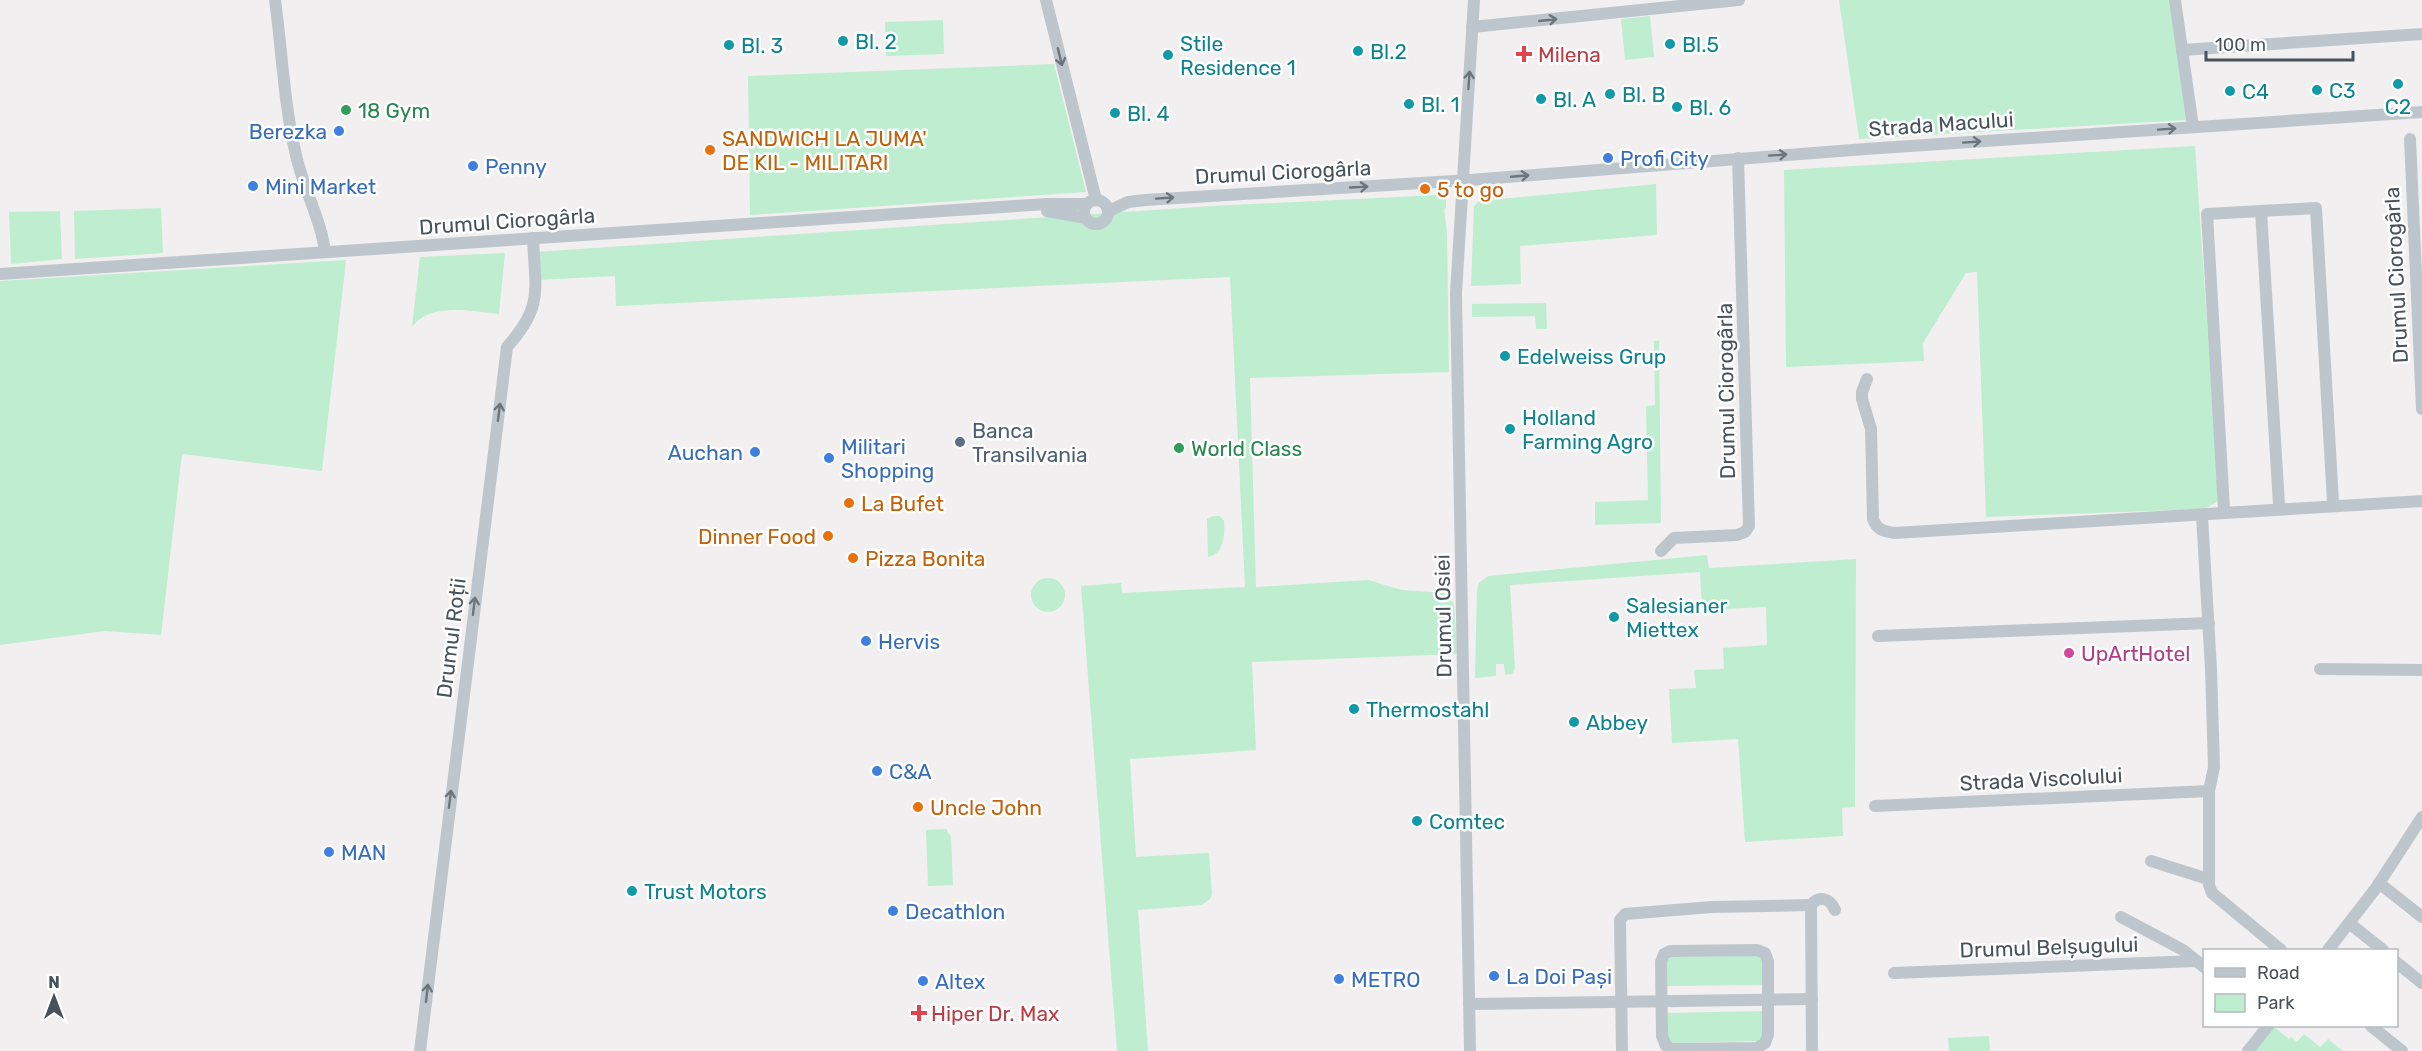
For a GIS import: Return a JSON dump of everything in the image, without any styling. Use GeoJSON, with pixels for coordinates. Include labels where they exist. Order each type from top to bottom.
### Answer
{"type":"FeatureCollection","features":[{"type":"Feature","properties":{"kind":"street"},"geometry":{"type":"LineString","coordinates":[[275,0],[295,152],[325,252]]}},
{"type":"Feature","properties":{"kind":"street"},"geometry":{"type":"LineString","coordinates":[[1046,0],[1092,202]]}},
{"type":"Feature","properties":{"kind":"street","name":"Drumul Osiei"},"geometry":{"type":"LineString","coordinates":[[1470,1051],[1456,293],[1474,0]]}},
{"type":"Feature","properties":{"kind":"street"},"geometry":{"type":"LineString","coordinates":[[1472,27],[1739,0]]}},
{"type":"Feature","properties":{"kind":"street"},"geometry":{"type":"LineString","coordinates":[[2175,0],[2193,127]]}},
{"type":"Feature","properties":{"kind":"street"},"geometry":{"type":"LineString","coordinates":[[2182,50],[2422,34]]}},
{"type":"Feature","properties":{"kind":"street","name":"Strada Macului"},"geometry":{"type":"LineString","coordinates":[[1462,180],[1738,158],[2422,112]]}},
{"type":"Feature","properties":{"kind":"street","name":"Drumul Ciorogârla"},"geometry":{"type":"LineString","coordinates":[[2410,139],[2422,409]]}},
{"type":"Feature","properties":{"kind":"street","name":"Drumul Ciorogârla"},"geometry":{"type":"LineString","coordinates":[[1661,551],[1674,538],[1737,535],[1745,532],[1749,526],[1738,158]]}},
{"type":"Feature","properties":{"kind":"street"},"geometry":{"type":"LineString","coordinates":[[1461,202],[1470,188],[1484,179]]}},
{"type":"Feature","properties":{"kind":"street","name":"Drumul Ciorogârla"},"geometry":{"type":"LineString","coordinates":[[1109,211],[1128,202],[1145,200],[1462,180]]}},
{"type":"Feature","properties":{"kind":"street"},"geometry":{"type":"LineString","coordinates":[[1092,202],[1106,204],[1109,211],[1105,220],[1100,224],[1092,223],[1086,218],[1084,211],[1092,202]]}},
{"type":"Feature","properties":{"kind":"street","name":"Drumul Ciorogârla"},"geometry":{"type":"LineString","coordinates":[[0,274],[1092,202]]}},
{"type":"Feature","properties":{"kind":"street","name":"Drumul Ciorogârla"},"geometry":{"type":"LineString","coordinates":[[1016,208],[1059,212],[1086,218]]}},
{"type":"Feature","properties":{"kind":"street"},"geometry":{"type":"LineString","coordinates":[[2224,509],[2207,214],[2316,208],[2333,502]]}},
{"type":"Feature","properties":{"kind":"street"},"geometry":{"type":"LineString","coordinates":[[2261,211],[2279,505]]}},
{"type":"Feature","properties":{"kind":"street","name":"Drumul Roții"},"geometry":{"type":"LineString","coordinates":[[420,1051],[507,347],[528,321],[536,294],[533,238]]}},
{"type":"Feature","properties":{"kind":"street"},"geometry":{"type":"LineString","coordinates":[[1868,380],[1862,392],[1862,399],[1871,429],[1873,519],[1879,530],[1894,533],[2422,501]]}},
{"type":"Feature","properties":{"kind":"street"},"geometry":{"type":"LineString","coordinates":[[2202,516],[2214,510],[2224,509],[2413,496],[2422,489]]}},
{"type":"Feature","properties":{"kind":"street"},"geometry":{"type":"LineString","coordinates":[[2202,516],[2214,767],[2209,791],[2208,879],[2212,893],[2279,949]]}},
{"type":"Feature","properties":{"kind":"street"},"geometry":{"type":"LineString","coordinates":[[1878,636],[2208,622]]}},
{"type":"Feature","properties":{"kind":"street"},"geometry":{"type":"LineString","coordinates":[[2320,669],[2422,670]]}},
{"type":"Feature","properties":{"kind":"street","name":"Strada Viscolului"},"geometry":{"type":"LineString","coordinates":[[1875,806],[2209,791]]}},
{"type":"Feature","properties":{"kind":"street"},"geometry":{"type":"LineString","coordinates":[[2330,949],[2379,883],[2422,817]]}},
{"type":"Feature","properties":{"kind":"street"},"geometry":{"type":"LineString","coordinates":[[2151,861],[2208,879]]}},
{"type":"Feature","properties":{"kind":"street"},"geometry":{"type":"LineString","coordinates":[[2379,883],[2422,917]]}},
{"type":"Feature","properties":{"kind":"street"},"geometry":{"type":"LineString","coordinates":[[1622,1051],[1620,920],[1625,914],[1712,907],[1811,905],[1819,899],[1829,901],[1835,910]]}},
{"type":"Feature","properties":{"kind":"street"},"geometry":{"type":"LineString","coordinates":[[1811,905],[1812,1051]]}},
{"type":"Feature","properties":{"kind":"street"},"geometry":{"type":"LineString","coordinates":[[2121,917],[2183,950],[2200,964]]}},
{"type":"Feature","properties":{"kind":"street"},"geometry":{"type":"LineString","coordinates":[[2349,923],[2381,949]]}},
{"type":"Feature","properties":{"kind":"street"},"geometry":{"type":"LineString","coordinates":[[1670,951],[1762,951],[1767,957],[1767,1041],[1760,1047],[1669,1048],[1662,1039],[1661,1001],[1662,957],[1670,951]]}},
{"type":"Feature","properties":{"kind":"street"},"geometry":{"type":"LineString","coordinates":[[2398,963],[2422,983]]}},
{"type":"Feature","properties":{"kind":"street","name":"Drumul Belșugului"},"geometry":{"type":"LineString","coordinates":[[1894,973],[2200,964]]}},
{"type":"Feature","properties":{"kind":"street"},"geometry":{"type":"LineString","coordinates":[[1469,1004],[1812,999]]}},
{"type":"Feature","properties":{"kind":"street"},"geometry":{"type":"LineString","coordinates":[[2248,1051],[2267,1027]]}},
{"type":"Feature","properties":{"kind":"street"},"geometry":{"type":"LineString","coordinates":[[2372,1027],[2402,1051]]}},
{"type":"Feature","properties":{"kind":"green space"},"geometry":{"type":"Polygon","coordinates":[[[1839,0],[2170,0],[2186,120],[1859,139],[1839,0]]]}},
{"type":"Feature","properties":{"kind":"green space"},"geometry":{"type":"Polygon","coordinates":[[[1650,16],[1654,57],[1625,60],[1621,19],[1650,16]]]}},
{"type":"Feature","properties":{"kind":"green space"},"geometry":{"type":"Polygon","coordinates":[[[943,20],[944,54],[886,56],[885,22],[943,20]]]}},
{"type":"Feature","properties":{"kind":"green space"},"geometry":{"type":"Polygon","coordinates":[[[1054,64],[1086,192],[750,215],[748,76],[1054,64]]]}},
{"type":"Feature","properties":{"kind":"green space"},"geometry":{"type":"Polygon","coordinates":[[[2195,146],[2219,500],[2205,509],[1986,517],[1977,272],[1966,273],[1923,343],[1924,361],[1786,367],[1784,170],[2195,146]]]}},
{"type":"Feature","properties":{"kind":"green space"},"geometry":{"type":"Polygon","coordinates":[[[1656,184],[1657,235],[1520,246],[1521,284],[1471,286],[1474,206],[1479,201],[1656,184]]]}},
{"type":"Feature","properties":{"kind":"green space"},"geometry":{"type":"Polygon","coordinates":[[[1438,195],[1446,197],[1446,208],[1444,209],[1447,234],[1449,372],[1250,378],[1256,587],[1368,580],[1402,590],[1444,593],[1454,604],[1457,654],[1252,662],[1256,750],[1130,759],[1136,857],[1209,853],[1212,894],[1210,899],[1202,905],[1138,910],[1148,1051],[1117,1051],[1081,586],[1121,583],[1122,593],[1245,587],[1230,277],[616,306],[615,276],[537,280],[536,252],[1212,206],[1438,195]]]}},
{"type":"Feature","properties":{"kind":"green space"},"geometry":{"type":"Polygon","coordinates":[[[161,208],[163,253],[75,259],[74,211],[161,208]]]}},
{"type":"Feature","properties":{"kind":"green space"},"geometry":{"type":"Polygon","coordinates":[[[60,211],[62,259],[11,264],[9,212],[60,211]]]}},
{"type":"Feature","properties":{"kind":"green space"},"geometry":{"type":"Polygon","coordinates":[[[505,253],[499,314],[465,310],[440,311],[420,319],[412,327],[420,257],[505,253]]]}},
{"type":"Feature","properties":{"kind":"green space"},"geometry":{"type":"Polygon","coordinates":[[[346,260],[322,471],[182,454],[161,635],[105,631],[0,645],[0,281],[346,260]]]}},
{"type":"Feature","properties":{"kind":"green space"},"geometry":{"type":"Polygon","coordinates":[[[1546,303],[1547,329],[1536,329],[1535,316],[1472,317],[1472,304],[1546,303]]]}},
{"type":"Feature","properties":{"kind":"green space"},"geometry":{"type":"Polygon","coordinates":[[[1654,341],[1659,341],[1661,523],[1595,525],[1595,502],[1648,500],[1646,406],[1655,405],[1654,341]]]}},
{"type":"Feature","properties":{"kind":"green space"},"geometry":{"type":"Polygon","coordinates":[[[1220,516],[1224,521],[1224,537],[1217,552],[1208,557],[1207,519],[1220,516]]]}},
{"type":"Feature","properties":{"kind":"green space"},"geometry":{"type":"Polygon","coordinates":[[[1707,555],[1709,568],[1856,559],[1855,807],[1842,808],[1843,836],[1745,842],[1738,739],[1672,743],[1669,689],[1696,688],[1694,670],[1724,669],[1723,648],[1767,645],[1766,607],[1702,610],[1700,572],[1510,585],[1515,668],[1512,674],[1505,675],[1504,664],[1496,664],[1496,676],[1475,678],[1477,590],[1479,583],[1488,576],[1707,555]]]}},
{"type":"Feature","properties":{"kind":"green space"},"geometry":{"type":"Polygon","coordinates":[[[1048,578],[1060,583],[1065,595],[1060,607],[1048,612],[1036,607],[1031,595],[1036,583],[1048,578]]]}},
{"type":"Feature","properties":{"kind":"green space"},"geometry":{"type":"Polygon","coordinates":[[[946,829],[951,837],[953,885],[928,886],[926,830],[946,829]]]}},
{"type":"Feature","properties":{"kind":"green space"},"geometry":{"type":"Polygon","coordinates":[[[1757,955],[1762,959],[1764,985],[1665,986],[1667,960],[1671,956],[1757,955]]]}},
{"type":"Feature","properties":{"kind":"green space"},"geometry":{"type":"Polygon","coordinates":[[[1764,1011],[1763,1037],[1758,1041],[1672,1043],[1668,1039],[1665,1013],[1764,1011]]]}},
{"type":"Feature","properties":{"kind":"green space"},"geometry":{"type":"Polygon","coordinates":[[[2274,1027],[2289,1039],[2291,1037],[2297,1042],[2304,1034],[2320,1047],[2328,1039],[2343,1051],[2252,1051],[2274,1027]]]}},
{"type":"Feature","properties":{"kind":"green space"},"geometry":{"type":"Polygon","coordinates":[[[1989,1036],[1990,1051],[1949,1051],[1948,1038],[1989,1036]]]}},
{"type":"Feature","properties":{"kind":"place","name":"Bl. 2"},"geometry":{"type":"Point","coordinates":[843,41]}},
{"type":"Feature","properties":{"kind":"place","name":"Bl.5"},"geometry":{"type":"Point","coordinates":[1670,44]}},
{"type":"Feature","properties":{"kind":"place","name":"Bl. 3"},"geometry":{"type":"Point","coordinates":[729,45]}},
{"type":"Feature","properties":{"kind":"place","name":"Bl.2"},"geometry":{"type":"Point","coordinates":[1358,51]}},
{"type":"Feature","properties":{"kind":"place","name":"Milena"},"geometry":{"type":"Point","coordinates":[1524,54]}},
{"type":"Feature","properties":{"kind":"place","name":"Stile Residence 1"},"geometry":{"type":"Point","coordinates":[1168,55]}},
{"type":"Feature","properties":{"kind":"place","name":"C2"},"geometry":{"type":"Point","coordinates":[2398,84]}},
{"type":"Feature","properties":{"kind":"place","name":"C3"},"geometry":{"type":"Point","coordinates":[2317,90]}},
{"type":"Feature","properties":{"kind":"place","name":"C4"},"geometry":{"type":"Point","coordinates":[2230,91]}},
{"type":"Feature","properties":{"kind":"place","name":"Bl. B"},"geometry":{"type":"Point","coordinates":[1610,94]}},
{"type":"Feature","properties":{"kind":"place","name":"Bl. A"},"geometry":{"type":"Point","coordinates":[1541,99]}},
{"type":"Feature","properties":{"kind":"place","name":"Bl. 1"},"geometry":{"type":"Point","coordinates":[1409,104]}},
{"type":"Feature","properties":{"kind":"place","name":"Bl. 6"},"geometry":{"type":"Point","coordinates":[1677,107]}},
{"type":"Feature","properties":{"kind":"place","name":"18 Gym"},"geometry":{"type":"Point","coordinates":[346,110]}},
{"type":"Feature","properties":{"kind":"place","name":"Bl. 4"},"geometry":{"type":"Point","coordinates":[1115,113]}},
{"type":"Feature","properties":{"kind":"place","name":"Berezka"},"geometry":{"type":"Point","coordinates":[339,131]}},
{"type":"Feature","properties":{"kind":"place","name":"SANDWICH LA JUMA' DE KIL - MILITARI"},"geometry":{"type":"Point","coordinates":[710,150]}},
{"type":"Feature","properties":{"kind":"place","name":"Profi City"},"geometry":{"type":"Point","coordinates":[1608,158]}},
{"type":"Feature","properties":{"kind":"place","name":"Penny"},"geometry":{"type":"Point","coordinates":[473,166]}},
{"type":"Feature","properties":{"kind":"place","name":"Mini Market"},"geometry":{"type":"Point","coordinates":[253,186]}},
{"type":"Feature","properties":{"kind":"place","name":"5 to go"},"geometry":{"type":"Point","coordinates":[1425,189]}},
{"type":"Feature","properties":{"kind":"place","name":"Edelweiss Grup"},"geometry":{"type":"Point","coordinates":[1505,356]}},
{"type":"Feature","properties":{"kind":"place","name":"Holland Farming Agro"},"geometry":{"type":"Point","coordinates":[1510,429]}},
{"type":"Feature","properties":{"kind":"place","name":"Banca Transilvania"},"geometry":{"type":"Point","coordinates":[960,442]}},
{"type":"Feature","properties":{"kind":"place","name":"World Class"},"geometry":{"type":"Point","coordinates":[1179,448]}},
{"type":"Feature","properties":{"kind":"place","name":"Auchan"},"geometry":{"type":"Point","coordinates":[755,452]}},
{"type":"Feature","properties":{"kind":"place","name":"Militari Shopping"},"geometry":{"type":"Point","coordinates":[829,458]}},
{"type":"Feature","properties":{"kind":"place","name":"La Bufet"},"geometry":{"type":"Point","coordinates":[849,503]}},
{"type":"Feature","properties":{"kind":"place","name":"Dinner Food"},"geometry":{"type":"Point","coordinates":[828,536]}},
{"type":"Feature","properties":{"kind":"place","name":"Pizza Bonita"},"geometry":{"type":"Point","coordinates":[853,558]}},
{"type":"Feature","properties":{"kind":"place","name":"Salesianer Miettex"},"geometry":{"type":"Point","coordinates":[1614,617]}},
{"type":"Feature","properties":{"kind":"place","name":"Hervis"},"geometry":{"type":"Point","coordinates":[866,641]}},
{"type":"Feature","properties":{"kind":"place","name":"UpArtHotel"},"geometry":{"type":"Point","coordinates":[2069,653]}},
{"type":"Feature","properties":{"kind":"place","name":"Thermostahl"},"geometry":{"type":"Point","coordinates":[1354,709]}},
{"type":"Feature","properties":{"kind":"place","name":"Abbey"},"geometry":{"type":"Point","coordinates":[1574,722]}},
{"type":"Feature","properties":{"kind":"place","name":"C&A"},"geometry":{"type":"Point","coordinates":[877,771]}},
{"type":"Feature","properties":{"kind":"place","name":"Uncle John"},"geometry":{"type":"Point","coordinates":[918,807]}},
{"type":"Feature","properties":{"kind":"place","name":"Comtec"},"geometry":{"type":"Point","coordinates":[1417,821]}},
{"type":"Feature","properties":{"kind":"place","name":"MAN"},"geometry":{"type":"Point","coordinates":[329,852]}},
{"type":"Feature","properties":{"kind":"place","name":"Trust Motors"},"geometry":{"type":"Point","coordinates":[632,891]}},
{"type":"Feature","properties":{"kind":"place","name":"Decathlon"},"geometry":{"type":"Point","coordinates":[893,911]}},
{"type":"Feature","properties":{"kind":"place","name":"La Doi Pași"},"geometry":{"type":"Point","coordinates":[1494,976]}},
{"type":"Feature","properties":{"kind":"place","name":"METRO"},"geometry":{"type":"Point","coordinates":[1339,979]}},
{"type":"Feature","properties":{"kind":"place","name":"Altex"},"geometry":{"type":"Point","coordinates":[923,981]}},
{"type":"Feature","properties":{"kind":"place","name":"Hiper Dr. Max"},"geometry":{"type":"Point","coordinates":[919,1013]}}]}
